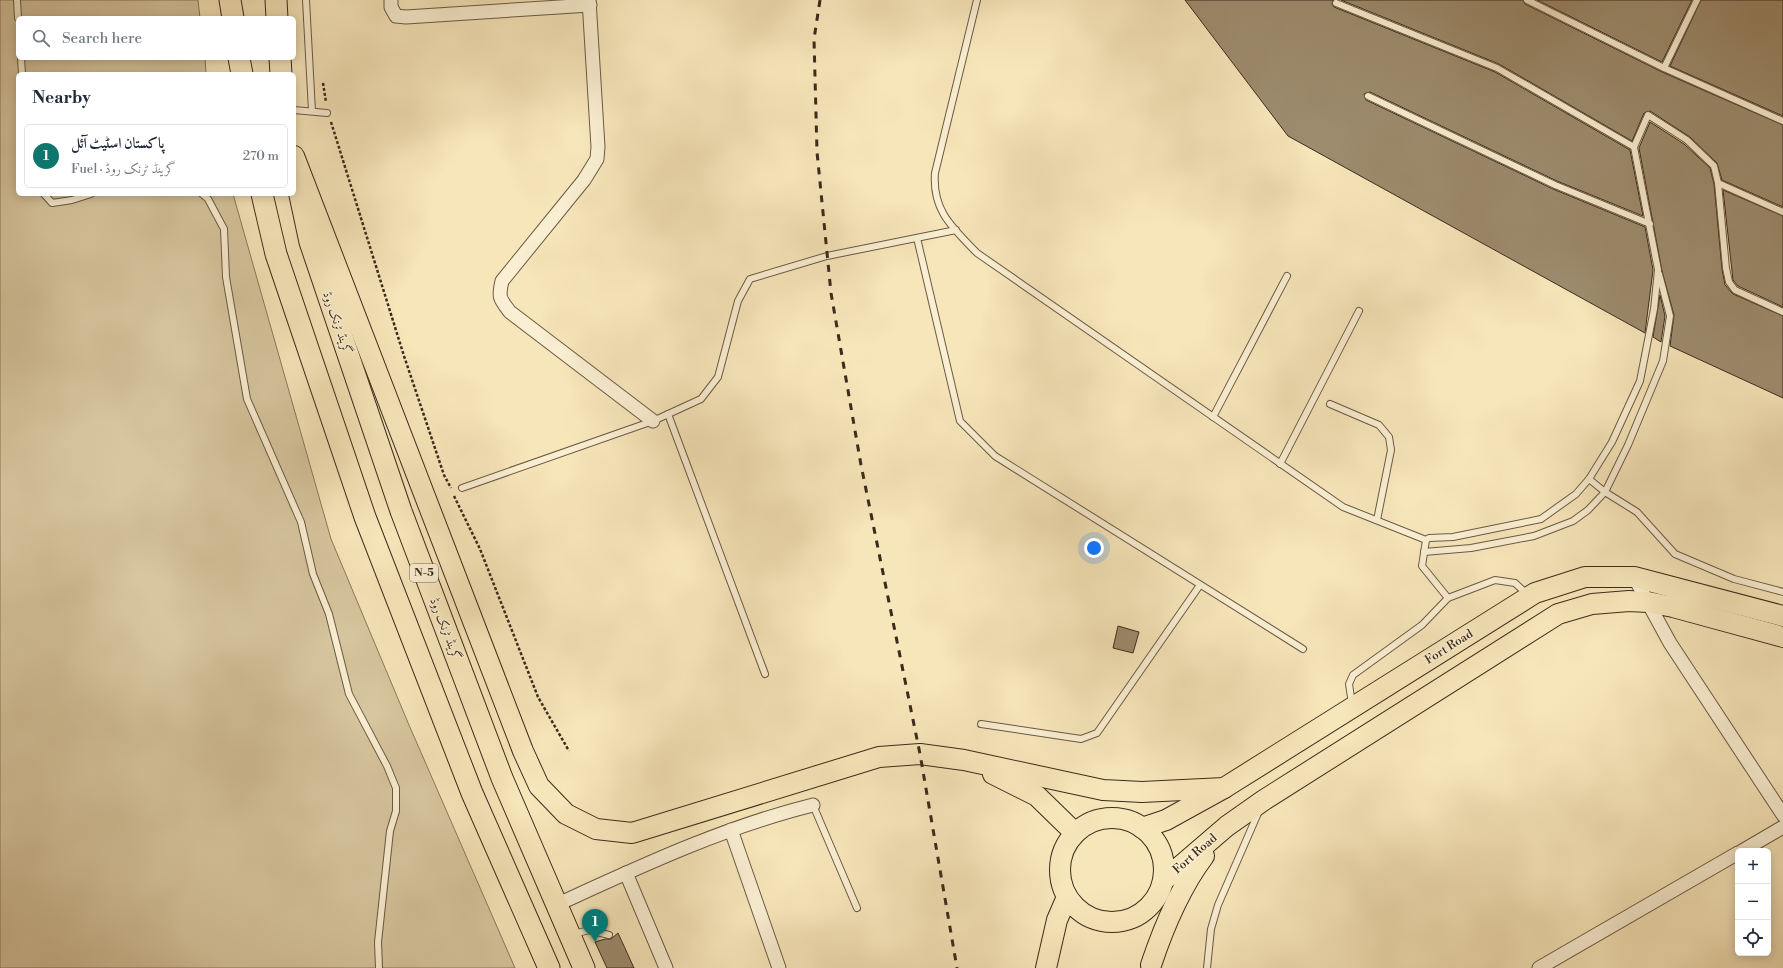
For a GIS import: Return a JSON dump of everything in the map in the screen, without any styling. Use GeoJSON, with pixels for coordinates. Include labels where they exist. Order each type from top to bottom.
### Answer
{"type":"FeatureCollection","features":[{"type":"Feature","properties":{"kind":"highway"},"geometry":{"type":"LineString","coordinates":[[230,0],[233,16]]}},
{"type":"Feature","properties":{"kind":"highway"},"geometry":{"type":"LineString","coordinates":[[276,0],[277,16]]}},
{"type":"Feature","properties":{"kind":"highway"},"geometry":{"type":"LineString","coordinates":[[239,60],[242,72]]}},
{"type":"Feature","properties":{"kind":"highway"},"geometry":{"type":"LineString","coordinates":[[280,60],[281,72]]}},
{"type":"Feature","properties":{"kind":"highway","name":"گرینڈ ٹرنک روڈ"},"geometry":{"type":"LineString","coordinates":[[296,176],[310,242],[400,511],[502,778],[584,968]]}},
{"type":"Feature","properties":{"kind":"highway"},"geometry":{"type":"LineString","coordinates":[[262,196],[276,254],[365,517],[472,793],[549,968]]}},
{"type":"Feature","properties":{"kind":"main road"},"geometry":{"type":"LineString","coordinates":[[296,161],[522,751],[539,786],[566,814],[596,829],[632,832],[879,757],[920,754],[964,760],[1103,790],[1142,792],[1224,788]]}},
{"type":"Feature","properties":{"kind":"main road","name":"Fort Road"},"geometry":{"type":"LineString","coordinates":[[1142,828],[1166,820],[1224,788],[1535,593],[1585,577],[1634,576],[1783,616]]}},
{"type":"Feature","properties":{"kind":"main road","name":"Fort Road"},"geometry":{"type":"LineString","coordinates":[[1159,889],[1227,826],[1264,800],[1558,614],[1592,604],[1629,601],[1648,602],[1673,607],[1783,637]]}},
{"type":"Feature","properties":{"kind":"main road"},"geometry":{"type":"LineString","coordinates":[[964,760],[1038,796],[1075,833]]}},
{"type":"Feature","properties":{"kind":"main road"},"geometry":{"type":"LineString","coordinates":[[1150,966],[1159,889],[1164,866],[1160,851],[1153,838],[1142,828],[1129,821],[1115,818],[1087,824],[1075,833],[1066,844],[1061,857],[1061,884],[1067,897],[1078,910],[1094,919],[1111,922],[1129,919],[1144,911],[1159,889]]}},
{"type":"Feature","properties":{"kind":"main road"},"geometry":{"type":"LineString","coordinates":[[1150,966],[1164,927],[1182,891],[1203,858],[1227,826]]}},
{"type":"Feature","properties":{"kind":"main road"},"geometry":{"type":"LineString","coordinates":[[1046,968],[1057,920],[1067,897]]}},
{"type":"Feature","properties":{"kind":"street"},"geometry":{"type":"LineString","coordinates":[[391,0],[391,7],[396,16],[406,17],[590,2],[598,147],[597,159],[584,180],[502,281],[499,294],[500,300],[510,312],[653,421]]}},
{"type":"Feature","properties":{"kind":"street"},"geometry":{"type":"LineString","coordinates":[[1634,576],[1670,643],[1783,815]]}},
{"type":"Feature","properties":{"kind":"street"},"geometry":{"type":"LineString","coordinates":[[556,906],[626,873],[731,830],[788,811],[812,805]]}},
{"type":"Feature","properties":{"kind":"street"},"geometry":{"type":"LineString","coordinates":[[1747,848],[1783,827]]}},
{"type":"Feature","properties":{"kind":"street"},"geometry":{"type":"LineString","coordinates":[[731,830],[779,968]]}},
{"type":"Feature","properties":{"kind":"street"},"geometry":{"type":"LineString","coordinates":[[1539,968],[1735,855]]}},
{"type":"Feature","properties":{"kind":"street"},"geometry":{"type":"LineString","coordinates":[[626,873],[666,968]]}},
{"type":"Feature","properties":{"kind":"lane"},"geometry":{"type":"LineString","coordinates":[[17,0],[18,16]]}},
{"type":"Feature","properties":{"kind":"lane"},"geometry":{"type":"LineString","coordinates":[[306,0],[312,111]]}},
{"type":"Feature","properties":{"kind":"lane"},"geometry":{"type":"LineString","coordinates":[[977,0],[935,173],[936,194],[939,208],[956,230],[977,253],[1343,507],[1426,540],[1429,538],[1453,537],[1540,519],[1576,494],[1589,479],[1612,442],[1640,381],[1654,310],[1658,270]]}},
{"type":"Feature","properties":{"kind":"lane"},"geometry":{"type":"LineString","coordinates":[[1527,0],[1664,68],[1783,121]]}},
{"type":"Feature","properties":{"kind":"lane"},"geometry":{"type":"LineString","coordinates":[[1664,68],[1697,0]]}},
{"type":"Feature","properties":{"kind":"lane"},"geometry":{"type":"LineString","coordinates":[[1336,3],[1497,68],[1634,148]]}},
{"type":"Feature","properties":{"kind":"lane"},"geometry":{"type":"LineString","coordinates":[[21,60],[22,72]]}},
{"type":"Feature","properties":{"kind":"lane"},"geometry":{"type":"LineString","coordinates":[[1368,96],[1555,186],[1650,224]]}},
{"type":"Feature","properties":{"kind":"lane"},"geometry":{"type":"LineString","coordinates":[[296,110],[327,113]]}},
{"type":"Feature","properties":{"kind":"lane"},"geometry":{"type":"LineString","coordinates":[[1424,552],[1471,548],[1534,536],[1573,521],[1588,510],[1605,492],[1628,445],[1663,360],[1670,316],[1666,293],[1658,270],[1634,148],[1648,115],[1686,140],[1714,166],[1718,183],[1726,268],[1729,282],[1736,290],[1783,312]]}},
{"type":"Feature","properties":{"kind":"lane"},"geometry":{"type":"LineString","coordinates":[[1718,183],[1783,212]]}},
{"type":"Feature","properties":{"kind":"lane"},"geometry":{"type":"LineString","coordinates":[[46,196],[52,203],[72,200],[85,196]]}},
{"type":"Feature","properties":{"kind":"lane"},"geometry":{"type":"LineString","coordinates":[[204,196],[208,199],[224,229],[226,277],[247,399],[301,522],[313,574],[329,614],[349,694],[388,766],[396,788],[396,811],[390,831],[378,942],[379,968]]}},
{"type":"Feature","properties":{"kind":"lane"},"geometry":{"type":"LineString","coordinates":[[462,488],[653,421],[701,399],[718,377],[738,301],[750,279],[827,256],[956,230]]}},
{"type":"Feature","properties":{"kind":"lane"},"geometry":{"type":"LineString","coordinates":[[917,238],[960,421],[995,456],[1303,649]]}},
{"type":"Feature","properties":{"kind":"lane"},"geometry":{"type":"LineString","coordinates":[[1212,417],[1287,276]]}},
{"type":"Feature","properties":{"kind":"lane"},"geometry":{"type":"LineString","coordinates":[[1280,464],[1359,311]]}},
{"type":"Feature","properties":{"kind":"lane"},"geometry":{"type":"LineString","coordinates":[[1330,404],[1379,425],[1389,437],[1391,450],[1377,520]]}},
{"type":"Feature","properties":{"kind":"lane"},"geometry":{"type":"LineString","coordinates":[[668,414],[764,674]]}},
{"type":"Feature","properties":{"kind":"lane"},"geometry":{"type":"LineString","coordinates":[[1589,479],[1605,492],[1637,512],[1675,554],[1734,579],[1783,592]]}},
{"type":"Feature","properties":{"kind":"lane"},"geometry":{"type":"LineString","coordinates":[[1426,540],[1422,566],[1448,598]]}},
{"type":"Feature","properties":{"kind":"lane"},"geometry":{"type":"LineString","coordinates":[[1353,707],[1349,684],[1353,675],[1422,625],[1448,598],[1495,580],[1515,583],[1529,597]]}},
{"type":"Feature","properties":{"kind":"lane"},"geometry":{"type":"LineString","coordinates":[[981,724],[1080,739],[1097,733],[1200,585]]}},
{"type":"Feature","properties":{"kind":"lane"},"geometry":{"type":"LineString","coordinates":[[1207,968],[1211,929],[1218,905],[1264,800]]}},
{"type":"Feature","properties":{"kind":"lane"},"geometry":{"type":"LineString","coordinates":[[812,805],[856,908]]}},
{"type":"Feature","properties":{"kind":"lane"},"geometry":{"type":"LineString","coordinates":[[569,936],[589,930],[609,935]]}},
{"type":"Feature","properties":{"kind":"path"},"geometry":{"type":"LineString","coordinates":[[322,77],[327,113],[404,356],[444,475],[480,549],[538,697],[568,751]]}},
{"type":"Feature","properties":{"kind":"shaded area"},"geometry":{"type":"Polygon","coordinates":[[[0,0],[198,0],[200,16],[16,16],[16,60],[205,60],[206,72],[16,72],[16,196],[234,196],[331,539],[409,725],[515,968],[0,968],[0,0]]]}},
{"type":"Feature","properties":{"kind":"building"},"geometry":{"type":"Polygon","coordinates":[[[1185,0],[1333,0],[1332,4],[1334,7],[1495,72],[1630,150],[1643,216],[1557,181],[1370,92],[1364,94],[1366,100],[1553,189],[1645,227],[1653,270],[1645,333],[1288,136],[1185,0]]]}},
{"type":"Feature","properties":{"kind":"building"},"geometry":{"type":"Polygon","coordinates":[[[1341,0],[1523,0],[1525,4],[1662,72],[1783,125],[1783,207],[1722,180],[1717,163],[1690,137],[1650,111],[1644,113],[1632,141],[1499,64],[1341,0]]]}},
{"type":"Feature","properties":{"kind":"building"},"geometry":{"type":"Polygon","coordinates":[[[1537,0],[1692,0],[1662,62],[1537,0]]]}},
{"type":"Feature","properties":{"kind":"building"},"geometry":{"type":"Polygon","coordinates":[[[1701,0],[1783,0],[1783,116],[1670,66],[1701,0]]]}},
{"type":"Feature","properties":{"kind":"building"},"geometry":{"type":"Polygon","coordinates":[[[1650,122],[1684,144],[1710,168],[1714,184],[1722,269],[1725,285],[1733,294],[1783,316],[1783,398],[1670,346],[1674,315],[1662,271],[1639,148],[1650,122]]]}},
{"type":"Feature","properties":{"kind":"building"},"geometry":{"type":"Polygon","coordinates":[[[1723,190],[1783,216],[1783,307],[1738,286],[1733,280],[1723,190]]]}},
{"type":"Feature","properties":{"kind":"building"},"geometry":{"type":"Polygon","coordinates":[[[1660,295],[1665,316],[1661,342],[1653,337],[1660,295]]]}},
{"type":"Feature","properties":{"kind":"building"},"geometry":{"type":"Polygon","coordinates":[[[1118,626],[1139,632],[1133,653],[1113,648],[1118,626]]]}},
{"type":"Feature","properties":{"kind":"building"},"geometry":{"type":"Polygon","coordinates":[[[618,933],[634,968],[607,968],[595,942],[611,939],[618,933]]]}},
{"type":"Feature","properties":{"kind":"railway"},"geometry":{"type":"LineString","coordinates":[[820,0],[814,39],[817,152],[831,293],[861,465],[920,754],[957,968]]}},
{"type":"Feature","properties":{"kind":"place","name":"پاکستان اسٹیٹ آئل"},"geometry":{"type":"Point","coordinates":[595,942]}}]}
